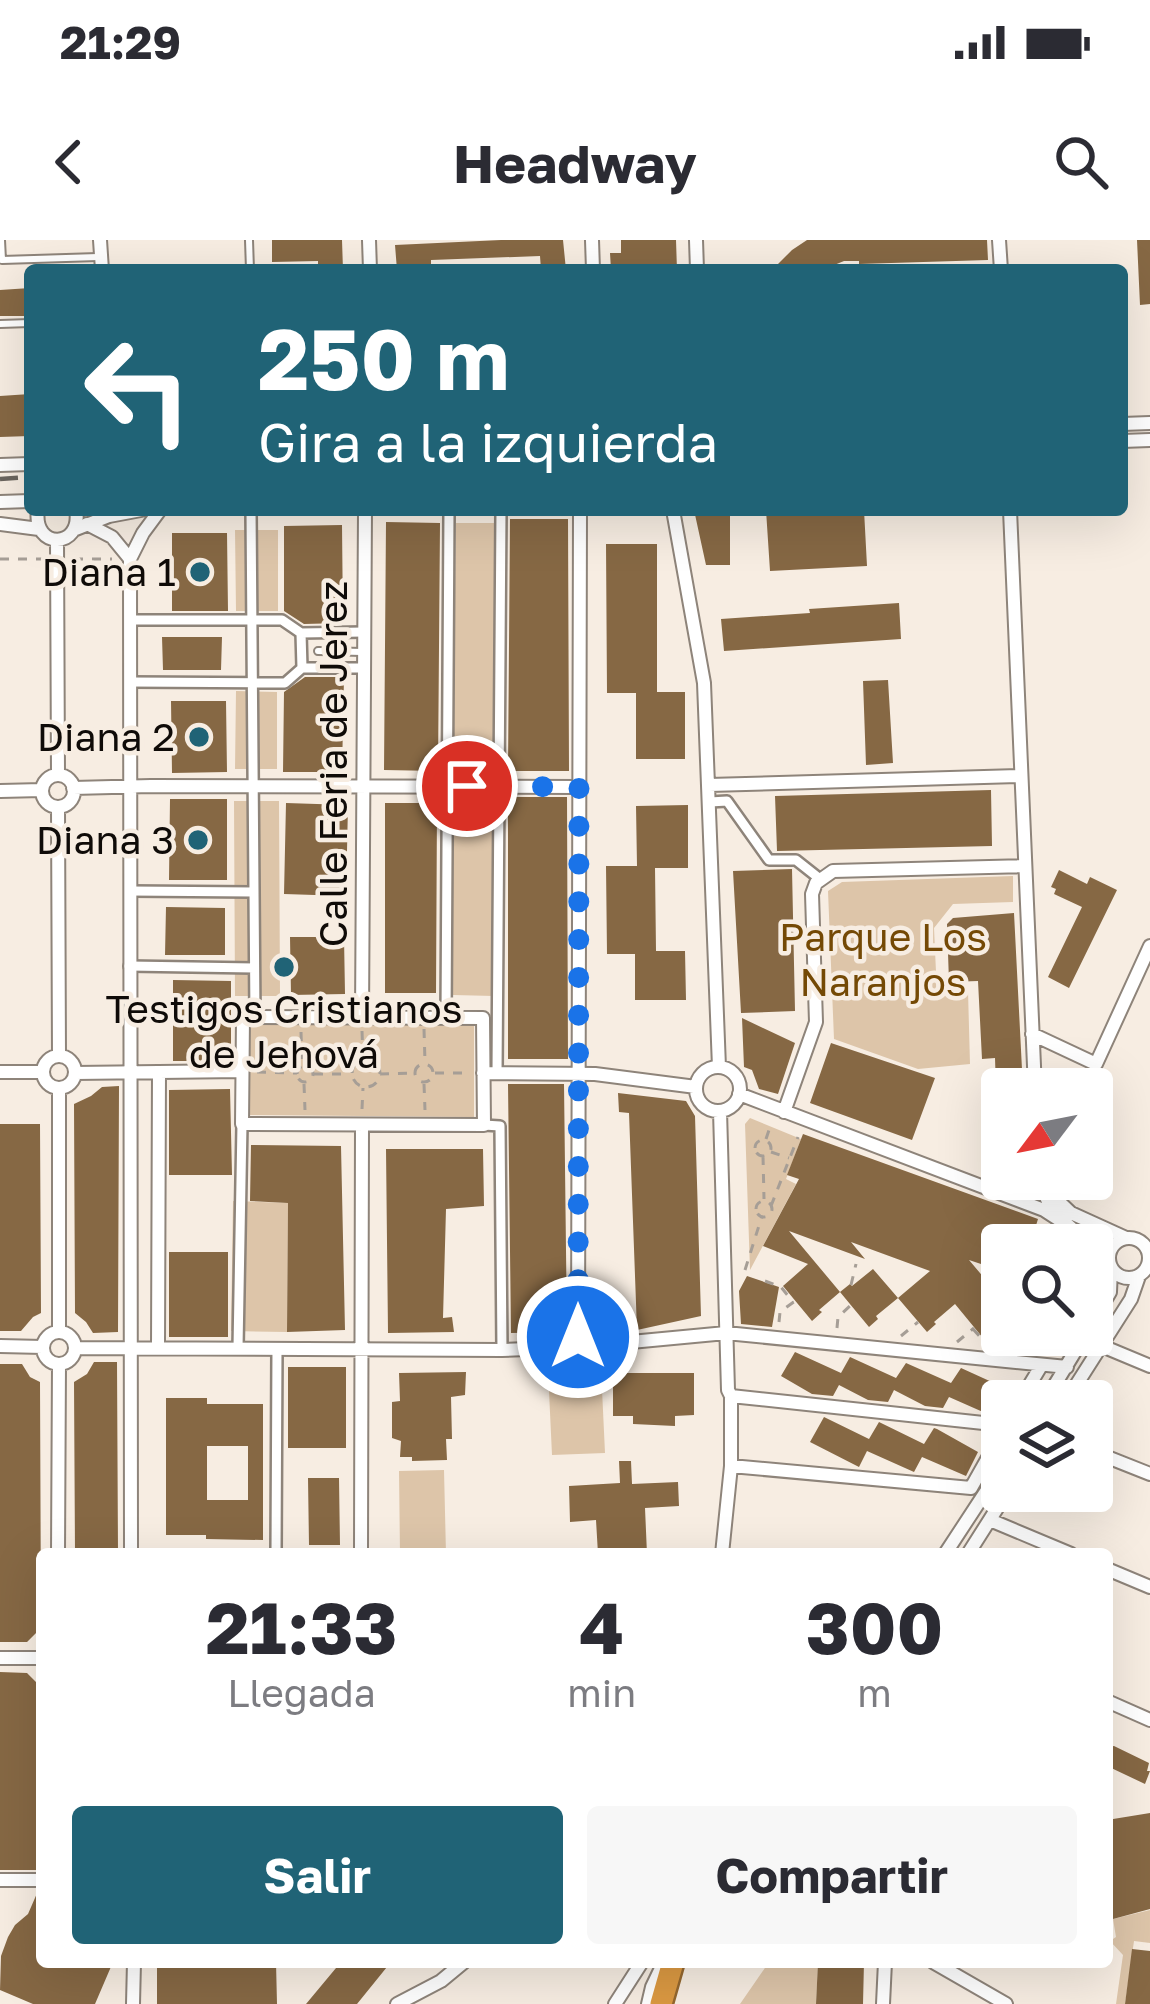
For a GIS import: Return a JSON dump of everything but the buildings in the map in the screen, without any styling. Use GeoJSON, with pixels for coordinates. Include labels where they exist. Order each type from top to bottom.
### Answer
{"type":"FeatureCollection","features":[{"type":"Feature","properties":{"kind":"highway"},"geometry":{"type":"LineString","coordinates":[[661,2004],[668,1968]]}},
{"type":"Feature","properties":{"kind":"street"},"geometry":{"type":"LineString","coordinates":[[100,240],[101,264]]}},
{"type":"Feature","properties":{"kind":"street"},"geometry":{"type":"LineString","coordinates":[[38,516],[39,529]]}},
{"type":"Feature","properties":{"kind":"street"},"geometry":{"type":"LineString","coordinates":[[77,516],[81,526],[112,537],[130,559]]}},
{"type":"Feature","properties":{"kind":"street"},"geometry":{"type":"LineString","coordinates":[[0,524],[39,529],[57,540],[109,516]]}},
{"type":"Feature","properties":{"kind":"street"},"geometry":{"type":"LineString","coordinates":[[131,1548],[130,559],[156,516]]}},
{"type":"Feature","properties":{"kind":"street"},"geometry":{"type":"LineString","coordinates":[[251,516],[255,1018]]}},
{"type":"Feature","properties":{"kind":"street","name":"Calle Feria de Jerez"},"geometry":{"type":"LineString","coordinates":[[362,1018],[365,516]]}},
{"type":"Feature","properties":{"kind":"street"},"geometry":{"type":"LineString","coordinates":[[446,1018],[449,516]]}},
{"type":"Feature","properties":{"kind":"street"},"geometry":{"type":"LineString","coordinates":[[484,1125],[500,787],[501,516]]}},
{"type":"Feature","properties":{"kind":"street"},"geometry":{"type":"LineString","coordinates":[[578,1347],[580,516]]}},
{"type":"Feature","properties":{"kind":"street"},"geometry":{"type":"LineString","coordinates":[[675,516],[704,683],[719,1067]]}},
{"type":"Feature","properties":{"kind":"street"},"geometry":{"type":"LineString","coordinates":[[1010,516],[1034,1068]]}},
{"type":"Feature","properties":{"kind":"street"},"geometry":{"type":"LineString","coordinates":[[57,540],[58,775]]}},
{"type":"Feature","properties":{"kind":"street"},"geometry":{"type":"LineString","coordinates":[[130,620],[282,620],[301,633],[364,632]]}},
{"type":"Feature","properties":{"kind":"street"},"geometry":{"type":"LineString","coordinates":[[301,633],[302,668]]}},
{"type":"Feature","properties":{"kind":"street"},"geometry":{"type":"LineString","coordinates":[[130,682],[285,682],[302,668],[364,668]]}},
{"type":"Feature","properties":{"kind":"street"},"geometry":{"type":"LineString","coordinates":[[58,775],[74,788],[70,800],[58,807],[48,804],[42,790],[48,778],[58,775]]}},
{"type":"Feature","properties":{"kind":"street"},"geometry":{"type":"LineString","coordinates":[[710,785],[1021,776]]}},
{"type":"Feature","properties":{"kind":"street"},"geometry":{"type":"LineString","coordinates":[[74,788],[579,787]]}},
{"type":"Feature","properties":{"kind":"street"},"geometry":{"type":"LineString","coordinates":[[0,790],[42,790]]}},
{"type":"Feature","properties":{"kind":"street"},"geometry":{"type":"LineString","coordinates":[[710,802],[727,801],[770,860],[796,860],[820,879]]}},
{"type":"Feature","properties":{"kind":"street"},"geometry":{"type":"LineString","coordinates":[[58,807],[59,1056]]}},
{"type":"Feature","properties":{"kind":"street"},"geometry":{"type":"LineString","coordinates":[[784,1112],[817,1022],[812,894],[820,879],[833,871],[1025,866]]}},
{"type":"Feature","properties":{"kind":"street"},"geometry":{"type":"LineString","coordinates":[[130,891],[254,892]]}},
{"type":"Feature","properties":{"kind":"street"},"geometry":{"type":"LineString","coordinates":[[1032,1034],[1096,1064],[1150,946]]}},
{"type":"Feature","properties":{"kind":"street"},"geometry":{"type":"LineString","coordinates":[[129,966],[254,968]]}},
{"type":"Feature","properties":{"kind":"street"},"geometry":{"type":"LineString","coordinates":[[238,1348],[243,1017],[483,1018],[490,1073]]}},
{"type":"Feature","properties":{"kind":"street"},"geometry":{"type":"LineString","coordinates":[[59,1056],[72,1063],[75,1073],[68,1085],[59,1088],[46,1082],[43,1072],[50,1059],[59,1056]]}},
{"type":"Feature","properties":{"kind":"street"},"geometry":{"type":"LineString","coordinates":[[719,1067],[735,1076],[739,1094],[732,1106],[720,1111],[702,1104],[696,1087],[702,1074],[719,1067]]}},
{"type":"Feature","properties":{"kind":"street"},"geometry":{"type":"LineString","coordinates":[[75,1073],[242,1071]]}},
{"type":"Feature","properties":{"kind":"street"},"geometry":{"type":"LineString","coordinates":[[0,1072],[43,1072]]}},
{"type":"Feature","properties":{"kind":"street"},"geometry":{"type":"LineString","coordinates":[[158,1348],[159,1072]]}},
{"type":"Feature","properties":{"kind":"street"},"geometry":{"type":"LineString","coordinates":[[490,1073],[578,1073],[696,1087]]}},
{"type":"Feature","properties":{"kind":"street"},"geometry":{"type":"LineString","coordinates":[[59,1088],[59,1332]]}},
{"type":"Feature","properties":{"kind":"street"},"geometry":{"type":"LineString","coordinates":[[739,1094],[981,1186]]}},
{"type":"Feature","properties":{"kind":"street"},"geometry":{"type":"LineString","coordinates":[[720,1111],[731,1396],[723,1548]]}},
{"type":"Feature","properties":{"kind":"street"},"geometry":{"type":"LineString","coordinates":[[242,1124],[500,1126],[502,1350]]}},
{"type":"Feature","properties":{"kind":"street"},"geometry":{"type":"LineString","coordinates":[[362,1126],[362,1548]]}},
{"type":"Feature","properties":{"kind":"street"},"geometry":{"type":"LineString","coordinates":[[1018,1200],[1064,1223]]}},
{"type":"Feature","properties":{"kind":"street"},"geometry":{"type":"LineString","coordinates":[[1047,1200],[1064,1223]]}},
{"type":"Feature","properties":{"kind":"street"},"geometry":{"type":"LineString","coordinates":[[1056,1200],[1129,1238],[1149,1256],[1113,1328]]}},
{"type":"Feature","properties":{"kind":"street"},"geometry":{"type":"LineString","coordinates":[[1113,1248],[1150,1229]]}},
{"type":"Feature","properties":{"kind":"street"},"geometry":{"type":"LineString","coordinates":[[1113,1266],[1120,1277],[1139,1276]]}},
{"type":"Feature","properties":{"kind":"street"},"geometry":{"type":"LineString","coordinates":[[59,1332],[72,1338],[75,1348],[68,1361],[59,1364],[46,1357],[43,1347],[50,1335],[59,1332]]}},
{"type":"Feature","properties":{"kind":"street"},"geometry":{"type":"LineString","coordinates":[[75,1348],[502,1350],[726,1334],[1067,1366]]}},
{"type":"Feature","properties":{"kind":"street"},"geometry":{"type":"LineString","coordinates":[[0,1346],[43,1347]]}},
{"type":"Feature","properties":{"kind":"street"},"geometry":{"type":"LineString","coordinates":[[275,1548],[277,1348]]}},
{"type":"Feature","properties":{"kind":"street"},"geometry":{"type":"LineString","coordinates":[[1113,1351],[1150,1366]]}},
{"type":"Feature","properties":{"kind":"street"},"geometry":{"type":"LineString","coordinates":[[1058,1380],[1073,1356]]}},
{"type":"Feature","properties":{"kind":"street"},"geometry":{"type":"LineString","coordinates":[[58,1548],[59,1364]]}},
{"type":"Feature","properties":{"kind":"street"},"geometry":{"type":"LineString","coordinates":[[1033,1380],[1041,1366]]}},
{"type":"Feature","properties":{"kind":"street"},"geometry":{"type":"LineString","coordinates":[[731,1396],[981,1426]]}},
{"type":"Feature","properties":{"kind":"street"},"geometry":{"type":"LineString","coordinates":[[1113,1459],[1150,1474]]}},
{"type":"Feature","properties":{"kind":"street"},"geometry":{"type":"LineString","coordinates":[[730,1466],[971,1488],[981,1469]]}},
{"type":"Feature","properties":{"kind":"street"},"geometry":{"type":"LineString","coordinates":[[949,1548],[981,1499]]}},
{"type":"Feature","properties":{"kind":"street"},"geometry":{"type":"LineString","coordinates":[[972,1548],[995,1512]]}},
{"type":"Feature","properties":{"kind":"street"},"geometry":{"type":"LineString","coordinates":[[990,1520],[1057,1548]]}},
{"type":"Feature","properties":{"kind":"street"},"geometry":{"type":"LineString","coordinates":[[1113,1571],[1150,1586]]}},
{"type":"Feature","properties":{"kind":"street"},"geometry":{"type":"LineString","coordinates":[[0,1658],[36,1658]]}},
{"type":"Feature","properties":{"kind":"street"},"geometry":{"type":"LineString","coordinates":[[1113,1703],[1150,1720]]}},
{"type":"Feature","properties":{"kind":"street"},"geometry":{"type":"LineString","coordinates":[[0,1880],[36,1880]]}},
{"type":"Feature","properties":{"kind":"street"},"geometry":{"type":"LineString","coordinates":[[134,1968],[134,2004]]}},
{"type":"Feature","properties":{"kind":"street"},"geometry":{"type":"LineString","coordinates":[[397,2004],[457,1968]]}},
{"type":"Feature","properties":{"kind":"street"},"geometry":{"type":"LineString","coordinates":[[615,2004],[638,1968]]}},
{"type":"Feature","properties":{"kind":"street"},"geometry":{"type":"LineString","coordinates":[[648,2004],[652,1987],[665,1968]]}},
{"type":"Feature","properties":{"kind":"street"},"geometry":{"type":"LineString","coordinates":[[884,2004],[885,1968]]}},
{"type":"Feature","properties":{"kind":"street"},"geometry":{"type":"LineString","coordinates":[[943,1968],[1006,2004]]}},
{"type":"Feature","properties":{"kind":"lane"},"geometry":{"type":"LineString","coordinates":[[1,240],[1,263],[101,264]]}},
{"type":"Feature","properties":{"kind":"lane"},"geometry":{"type":"LineString","coordinates":[[318,651],[364,652]]}},
{"type":"Feature","properties":{"kind":"path"},"geometry":{"type":"LineString","coordinates":[[0,559],[130,559]]}},
{"type":"Feature","properties":{"kind":"path"},"geometry":{"type":"LineString","coordinates":[[297,1073],[302,1066],[301,1018]]}},
{"type":"Feature","properties":{"kind":"path"},"geometry":{"type":"LineString","coordinates":[[362,1018],[364,1059]]}},
{"type":"Feature","properties":{"kind":"path"},"geometry":{"type":"LineString","coordinates":[[423,1018],[424,1063]]}},
{"type":"Feature","properties":{"kind":"path"},"geometry":{"type":"LineString","coordinates":[[362,1126],[363,1087],[352,1074],[355,1064],[364,1059]]}},
{"type":"Feature","properties":{"kind":"path"},"geometry":{"type":"LineString","coordinates":[[363,1087],[374,1084],[380,1074],[378,1065],[364,1059]]}},
{"type":"Feature","properties":{"kind":"path"},"geometry":{"type":"LineString","coordinates":[[424,1063],[433,1073],[424,1082],[415,1073],[424,1063]]}},
{"type":"Feature","properties":{"kind":"path"},"geometry":{"type":"LineString","coordinates":[[302,1066],[311,1067],[314,1074]]}},
{"type":"Feature","properties":{"kind":"path"},"geometry":{"type":"LineString","coordinates":[[242,1071],[297,1073]]}},
{"type":"Feature","properties":{"kind":"path"},"geometry":{"type":"LineString","coordinates":[[297,1073],[303,1082],[305,1126]]}},
{"type":"Feature","properties":{"kind":"path"},"geometry":{"type":"LineString","coordinates":[[380,1074],[415,1073]]}},
{"type":"Feature","properties":{"kind":"path"},"geometry":{"type":"LineString","coordinates":[[433,1073],[490,1073]]}},
{"type":"Feature","properties":{"kind":"path"},"geometry":{"type":"LineString","coordinates":[[314,1074],[352,1074]]}},
{"type":"Feature","properties":{"kind":"path"},"geometry":{"type":"LineString","coordinates":[[303,1082],[314,1074]]}},
{"type":"Feature","properties":{"kind":"path"},"geometry":{"type":"LineString","coordinates":[[424,1082],[425,1126]]}},
{"type":"Feature","properties":{"kind":"path"},"geometry":{"type":"LineString","coordinates":[[744,1142],[755,1146],[765,1141],[771,1124]]}},
{"type":"Feature","properties":{"kind":"path"},"geometry":{"type":"LineString","coordinates":[[762,1216],[769,1214],[798,1137]]}},
{"type":"Feature","properties":{"kind":"path"},"geometry":{"type":"LineString","coordinates":[[765,1141],[770,1152]]}},
{"type":"Feature","properties":{"kind":"path"},"geometry":{"type":"LineString","coordinates":[[755,1146],[763,1156]]}},
{"type":"Feature","properties":{"kind":"path"},"geometry":{"type":"LineString","coordinates":[[763,1156],[770,1152],[790,1158]]}},
{"type":"Feature","properties":{"kind":"path"},"geometry":{"type":"LineString","coordinates":[[763,1156],[764,1201]]}},
{"type":"Feature","properties":{"kind":"path"},"geometry":{"type":"LineString","coordinates":[[764,1201],[771,1206]]}},
{"type":"Feature","properties":{"kind":"path"},"geometry":{"type":"LineString","coordinates":[[762,1216],[757,1206],[764,1201]]}},
{"type":"Feature","properties":{"kind":"path"},"geometry":{"type":"LineString","coordinates":[[745,1270],[762,1216]]}},
{"type":"Feature","properties":{"kind":"path"},"geometry":{"type":"LineString","coordinates":[[851,1285],[856,1264]]}},
{"type":"Feature","properties":{"kind":"path"},"geometry":{"type":"LineString","coordinates":[[765,1281],[781,1287],[794,1301],[780,1312],[778,1328]]}},
{"type":"Feature","properties":{"kind":"path"},"geometry":{"type":"LineString","coordinates":[[836,1334],[838,1317],[851,1305]]}},
{"type":"Feature","properties":{"kind":"path"},"geometry":{"type":"LineString","coordinates":[[897,1339],[918,1322]]}},
{"type":"Feature","properties":{"kind":"path"},"geometry":{"type":"LineString","coordinates":[[953,1345],[974,1329],[981,1337]]}},
{"type":"Feature","properties":{"kind":"green space"},"geometry":{"type":"Polygon","coordinates":[[[456,523],[496,523],[494,771],[452,771],[456,523]]]}},
{"type":"Feature","properties":{"kind":"green space"},"geometry":{"type":"Polygon","coordinates":[[[235,530],[278,530],[278,611],[236,611],[235,530]]]}},
{"type":"Feature","properties":{"kind":"green space"},"geometry":{"type":"Polygon","coordinates":[[[236,691],[277,692],[277,769],[235,769],[236,691]]]}},
{"type":"Feature","properties":{"kind":"green space"},"geometry":{"type":"Polygon","coordinates":[[[234,801],[279,801],[280,996],[235,996],[234,801]]]}},
{"type":"Feature","properties":{"kind":"green space"},"geometry":{"type":"Polygon","coordinates":[[[496,804],[494,996],[453,995],[451,805],[496,804]]]}},
{"type":"Feature","properties":{"kind":"green space","name":"Parque Los Naranjos"},"geometry":{"type":"Polygon","coordinates":[[[1013,876],[1013,902],[953,904],[934,928],[937,994],[968,991],[970,1064],[918,1069],[834,1039],[828,891],[842,882],[1013,876]]]}},
{"type":"Feature","properties":{"kind":"green space"},"geometry":{"type":"Polygon","coordinates":[[[250,1024],[474,1025],[474,1117],[250,1115],[250,1024]]]}},
{"type":"Feature","properties":{"kind":"green space"},"geometry":{"type":"Polygon","coordinates":[[[750,1118],[801,1139],[786,1179],[796,1184],[750,1270],[745,1124],[750,1118]]]}},
{"type":"Feature","properties":{"kind":"green space"},"geometry":{"type":"Polygon","coordinates":[[[233,1201],[288,1203],[287,1332],[231,1331],[233,1201]]]}},
{"type":"Feature","properties":{"kind":"green space"},"geometry":{"type":"Polygon","coordinates":[[[601,1368],[605,1453],[552,1455],[548,1370],[601,1368]]]}},
{"type":"Feature","properties":{"kind":"green space"},"geometry":{"type":"Polygon","coordinates":[[[444,1470],[446,1548],[400,1548],[399,1471],[444,1470]]]}},
{"type":"Feature","properties":{"kind":"green space"},"geometry":{"type":"Polygon","coordinates":[[[1150,1910],[1150,1943],[1134,1941],[1125,2004],[1116,2004],[1123,1955],[1113,1944],[1113,1919],[1150,1910]]]}},
{"type":"Feature","properties":{"kind":"green space"},"geometry":{"type":"Polygon","coordinates":[[[765,1968],[818,1968],[816,2004],[740,2004],[765,1968]]]}},
{"type":"Feature","properties":{"kind":"railway"},"geometry":{"type":"LineString","coordinates":[[0,479],[24,477]]}},
{"type":"Feature","properties":{"kind":"place","name":"Diana 1"},"geometry":{"type":"Point","coordinates":[200,572]}},
{"type":"Feature","properties":{"kind":"place","name":"Diana 2"},"geometry":{"type":"Point","coordinates":[199,737]}},
{"type":"Feature","properties":{"kind":"place","name":"Diana 3"},"geometry":{"type":"Point","coordinates":[198,840]}},
{"type":"Feature","properties":{"kind":"place","name":"Testigos Cristianos de Jehová"},"geometry":{"type":"Point","coordinates":[284,967]}},
{"type":"Feature","properties":{"kind":"route"},"geometry":{"type":"LineString","coordinates":[[467,786],[579,787],[578,1337]]}}]}
